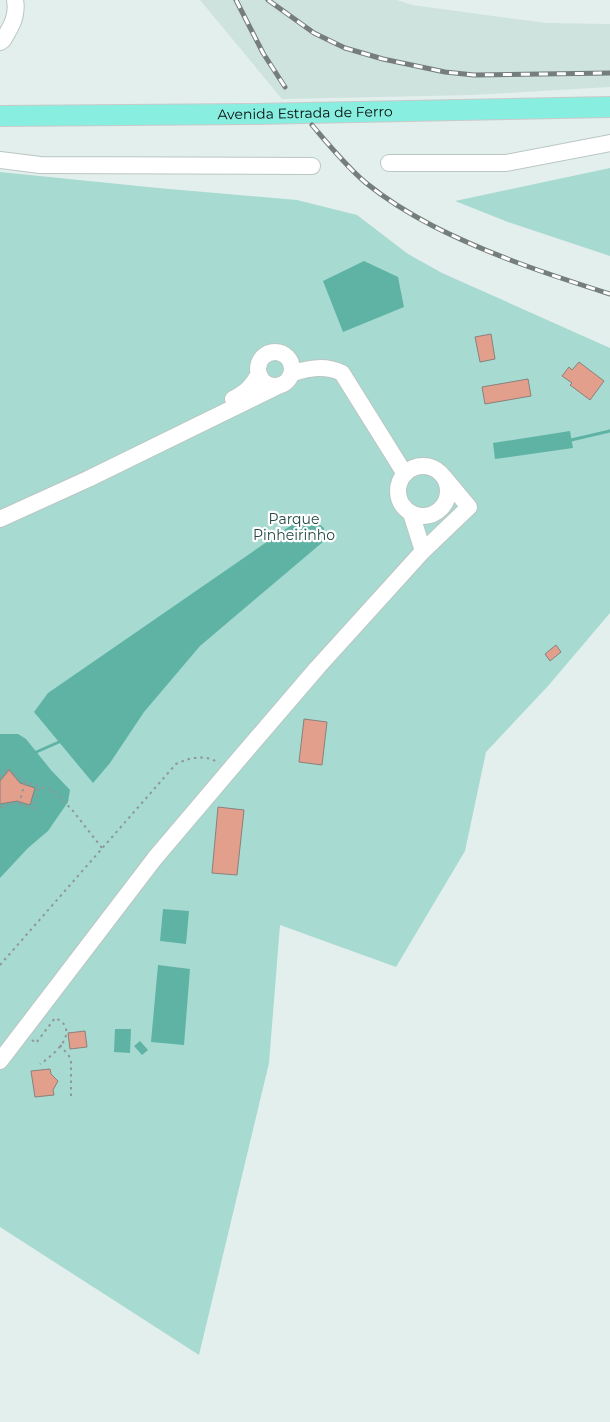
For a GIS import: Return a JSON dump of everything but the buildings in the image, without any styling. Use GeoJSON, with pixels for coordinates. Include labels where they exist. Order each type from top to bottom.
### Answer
{"type":"FeatureCollection","features":[{"type":"Feature","properties":{"kind":"main road","name":"Avenida Estrada de Ferro"},"geometry":{"type":"LineString","coordinates":[[0,116],[260,114],[610,107]]}},
{"type":"Feature","properties":{"kind":"street"},"geometry":{"type":"LineString","coordinates":[[0,42],[14,23],[16,5],[14,0]]}},
{"type":"Feature","properties":{"kind":"street"},"geometry":{"type":"LineString","coordinates":[[389,164],[506,163],[610,143]]}},
{"type":"Feature","properties":{"kind":"street"},"geometry":{"type":"LineString","coordinates":[[0,160],[40,165],[312,166]]}},
{"type":"Feature","properties":{"kind":"street"},"geometry":{"type":"LineString","coordinates":[[0,519],[88,479],[280,385],[288,381],[292,373],[292,364],[288,356],[280,352],[270,352],[262,357],[258,365],[259,374],[263,381],[272,386],[280,385]]}},
{"type":"Feature","properties":{"kind":"street"},"geometry":{"type":"LineString","coordinates":[[292,373],[319,368],[333,369],[342,373],[404,474]]}},
{"type":"Feature","properties":{"kind":"street"},"geometry":{"type":"LineString","coordinates":[[0,507],[244,394],[252,386],[259,374]]}},
{"type":"Feature","properties":{"kind":"street"},"geometry":{"type":"LineString","coordinates":[[0,1061],[155,858],[318,668],[423,551],[469,507],[444,477],[436,469],[425,466],[414,468],[404,474],[399,484],[398,495],[402,505],[411,513],[421,516],[432,515],[442,508],[447,499],[448,487],[444,477]]}},
{"type":"Feature","properties":{"kind":"street"},"geometry":{"type":"LineString","coordinates":[[411,513],[423,551]]}},
{"type":"Feature","properties":{"kind":"path"},"geometry":{"type":"LineString","coordinates":[[0,965],[176,764],[186,759],[202,756],[217,762],[228,772]]}},
{"type":"Feature","properties":{"kind":"path"},"geometry":{"type":"LineString","coordinates":[[0,777],[8,768],[22,781],[54,791],[73,811],[102,848]]}},
{"type":"Feature","properties":{"kind":"path"},"geometry":{"type":"LineString","coordinates":[[19,804],[26,782]]}},
{"type":"Feature","properties":{"kind":"path"},"geometry":{"type":"LineString","coordinates":[[0,806],[16,803],[33,808],[40,787]]}},
{"type":"Feature","properties":{"kind":"path"},"geometry":{"type":"LineString","coordinates":[[22,1033],[36,1043],[56,1018],[66,1027],[64,1039],[57,1050],[40,1064]]}},
{"type":"Feature","properties":{"kind":"path"},"geometry":{"type":"LineString","coordinates":[[60,1045],[71,1062],[71,1096]]}},
{"type":"Feature","properties":{"kind":"shaded area"},"geometry":{"type":"Polygon","coordinates":[[[200,0],[397,0],[412,5],[546,23],[610,24],[610,87],[472,95],[282,99],[200,0]]]}},
{"type":"Feature","properties":{"kind":"shaded area"},"geometry":{"type":"Polygon","coordinates":[[[364,261],[398,277],[404,307],[343,332],[323,281],[364,261]]]}},
{"type":"Feature","properties":{"kind":"shaded area"},"geometry":{"type":"Polygon","coordinates":[[[570,431],[573,448],[495,459],[493,443],[570,431]]]}},
{"type":"Feature","properties":{"kind":"shaded area"},"geometry":{"type":"Polygon","coordinates":[[[311,518],[324,528],[324,541],[200,646],[144,712],[110,763],[93,783],[34,712],[48,693],[290,526],[311,518]]]}},
{"type":"Feature","properties":{"kind":"shaded area"},"geometry":{"type":"Polygon","coordinates":[[[0,734],[18,734],[26,739],[70,790],[68,802],[48,831],[28,848],[0,878],[0,734]]]}},
{"type":"Feature","properties":{"kind":"shaded area"},"geometry":{"type":"Polygon","coordinates":[[[163,909],[189,911],[186,944],[160,941],[163,909]]]}},
{"type":"Feature","properties":{"kind":"shaded area"},"geometry":{"type":"Polygon","coordinates":[[[158,965],[190,969],[184,1045],[151,1042],[158,965]]]}},
{"type":"Feature","properties":{"kind":"shaded area"},"geometry":{"type":"Polygon","coordinates":[[[115,1029],[131,1029],[130,1053],[114,1052],[115,1029]]]}},
{"type":"Feature","properties":{"kind":"shaded area"},"geometry":{"type":"Polygon","coordinates":[[[140,1041],[148,1050],[142,1055],[134,1046],[140,1041]]]}},
{"type":"Feature","properties":{"kind":"green space"},"geometry":{"type":"Polygon","coordinates":[[[610,168],[610,256],[508,222],[455,201],[610,168]]]}},
{"type":"Feature","properties":{"kind":"green space","name":"Parque Pinheirinho"},"geometry":{"type":"Polygon","coordinates":[[[0,172],[297,200],[357,215],[408,254],[442,273],[610,348],[610,613],[548,686],[486,752],[465,851],[396,967],[280,925],[269,1063],[199,1355],[0,1227],[0,172]]]}},
{"type":"Feature","properties":{"kind":"waterway"},"geometry":{"type":"LineString","coordinates":[[571,440],[610,431]]}},
{"type":"Feature","properties":{"kind":"waterway"},"geometry":{"type":"LineString","coordinates":[[34,753],[59,742]]}},
{"type":"Feature","properties":{"kind":"railway"},"geometry":{"type":"LineString","coordinates":[[236,0],[263,53],[285,87]]}},
{"type":"Feature","properties":{"kind":"railway"},"geometry":{"type":"LineString","coordinates":[[268,0],[314,33],[345,48],[383,59],[445,72],[474,75],[610,73]]}},
{"type":"Feature","properties":{"kind":"railway"},"geometry":{"type":"LineString","coordinates":[[312,125],[366,183],[416,217],[498,255],[610,294]]}}]}
